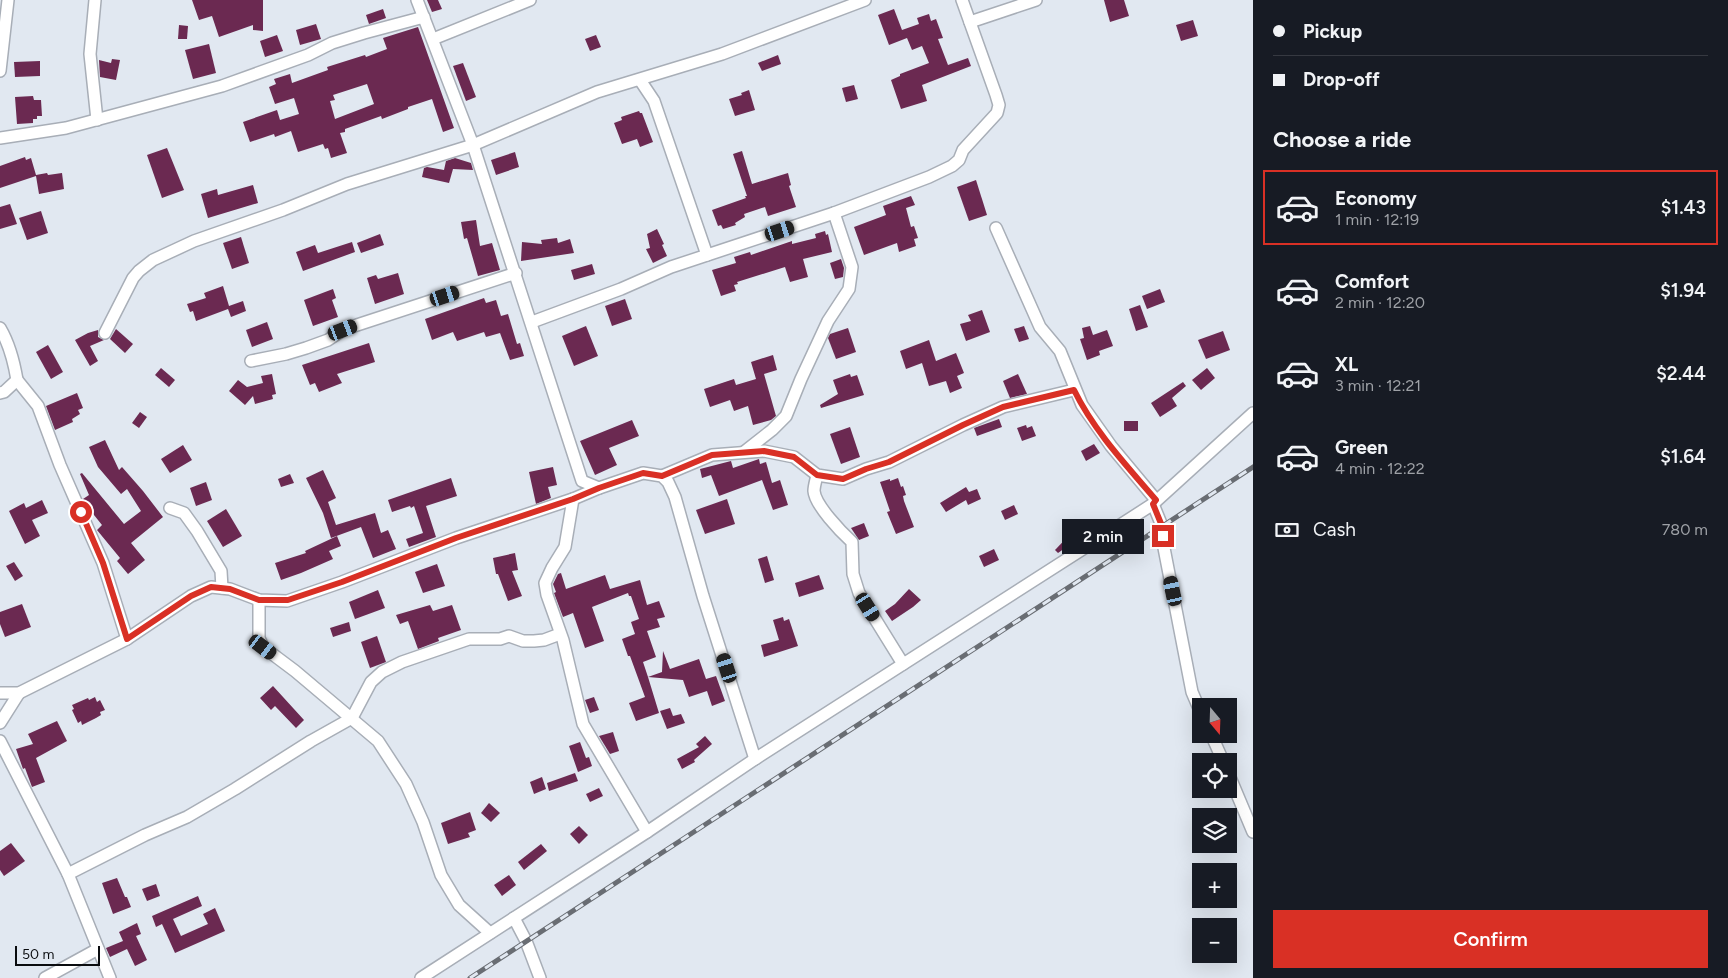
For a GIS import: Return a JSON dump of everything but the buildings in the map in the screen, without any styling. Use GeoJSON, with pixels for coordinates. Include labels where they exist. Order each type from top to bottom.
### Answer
{"type":"FeatureCollection","features":[{"type":"Feature","properties":{"kind":"street"},"geometry":{"type":"LineString","coordinates":[[0,70],[8,0]]}},
{"type":"Feature","properties":{"kind":"street"},"geometry":{"type":"LineString","coordinates":[[95,0],[90,54],[97,120]]}},
{"type":"Feature","properties":{"kind":"street"},"geometry":{"type":"LineString","coordinates":[[418,0],[473,145],[582,480],[599,488]]}},
{"type":"Feature","properties":{"kind":"street"},"geometry":{"type":"LineString","coordinates":[[434,39],[530,0]]}},
{"type":"Feature","properties":{"kind":"street"},"geometry":{"type":"LineString","coordinates":[[105,333],[132,278],[138,271],[153,260],[194,241],[283,210],[347,184],[473,145],[597,92],[722,54],[865,0]]}},
{"type":"Feature","properties":{"kind":"street"},"geometry":{"type":"LineString","coordinates":[[532,322],[621,289],[671,267],[834,213],[929,178],[952,166],[959,160],[963,150],[997,113],[998,106],[996,94],[962,0]]}},
{"type":"Feature","properties":{"kind":"street"},"geometry":{"type":"LineString","coordinates":[[970,22],[1036,0]]}},
{"type":"Feature","properties":{"kind":"street"},"geometry":{"type":"LineString","coordinates":[[0,138],[66,128],[222,86],[308,55],[364,32],[424,17]]}},
{"type":"Feature","properties":{"kind":"street"},"geometry":{"type":"LineString","coordinates":[[640,80],[654,101],[708,255]]}},
{"type":"Feature","properties":{"kind":"street"},"geometry":{"type":"LineString","coordinates":[[744,452],[772,430],[786,416],[800,379],[828,321],[850,289],[852,267],[834,213]]}},
{"type":"Feature","properties":{"kind":"street"},"geometry":{"type":"LineString","coordinates":[[996,228],[1040,327],[1060,351],[1074,390],[1082,405],[1155,502],[1162,526],[1164,548],[1195,698]]}},
{"type":"Feature","properties":{"kind":"street"},"geometry":{"type":"LineString","coordinates":[[251,361],[306,348],[328,340],[343,330],[516,273]]}},
{"type":"Feature","properties":{"kind":"street"},"geometry":{"type":"LineString","coordinates":[[0,328],[6,338],[17,380],[38,406],[60,465],[103,563],[127,639]]}},
{"type":"Feature","properties":{"kind":"street"},"geometry":{"type":"LineString","coordinates":[[0,393],[4,392],[17,380]]}},
{"type":"Feature","properties":{"kind":"street"},"geometry":{"type":"LineString","coordinates":[[0,693],[19,693],[127,639],[191,596],[211,587],[230,589],[259,600],[288,600],[342,582],[464,536],[573,499],[599,488],[643,473],[662,476],[712,455],[764,451],[794,457],[817,475],[843,479],[889,462],[1003,407],[1074,390]]}},
{"type":"Feature","properties":{"kind":"street"},"geometry":{"type":"LineString","coordinates":[[421,978],[1155,502],[1253,413]]}},
{"type":"Feature","properties":{"kind":"street"},"geometry":{"type":"LineString","coordinates":[[817,475],[814,492],[826,514],[852,542],[853,574],[859,593],[903,664]]}},
{"type":"Feature","properties":{"kind":"street"},"geometry":{"type":"LineString","coordinates":[[662,476],[668,482],[675,497],[704,596],[756,759]]}},
{"type":"Feature","properties":{"kind":"street"},"geometry":{"type":"LineString","coordinates":[[573,499],[566,548],[552,568],[545,583],[547,595],[574,681],[583,724],[647,832]]}},
{"type":"Feature","properties":{"kind":"street"},"geometry":{"type":"LineString","coordinates":[[170,508],[184,513],[198,530],[221,571],[222,588]]}},
{"type":"Feature","properties":{"kind":"street"},"geometry":{"type":"LineString","coordinates":[[259,600],[259,638],[263,647],[378,741],[406,784],[423,822],[441,875],[459,904],[490,934]]}},
{"type":"Feature","properties":{"kind":"street"},"geometry":{"type":"LineString","coordinates":[[68,874],[145,835],[187,817],[352,718],[371,682],[382,672],[402,662],[469,640],[500,639],[508,636],[523,642],[544,640],[560,634]]}},
{"type":"Feature","properties":{"kind":"street"},"geometry":{"type":"LineString","coordinates":[[0,723],[19,693]]}},
{"type":"Feature","properties":{"kind":"street"},"geometry":{"type":"LineString","coordinates":[[0,741],[68,874],[110,978]]}},
{"type":"Feature","properties":{"kind":"street"},"geometry":{"type":"LineString","coordinates":[[1237,795],[1253,832]]}},
{"type":"Feature","properties":{"kind":"street"},"geometry":{"type":"LineString","coordinates":[[514,918],[526,941],[540,978]]}},
{"type":"Feature","properties":{"kind":"street"},"geometry":{"type":"LineString","coordinates":[[45,978],[98,948]]}},
{"type":"Feature","properties":{"kind":"railway"},"geometry":{"type":"LineString","coordinates":[[470,978],[1253,467]]}},
{"type":"Feature","properties":{"kind":"route"},"geometry":{"type":"LineString","coordinates":[[81,512],[103,563],[127,639],[191,596],[211,587],[230,589],[259,600],[288,600],[342,582],[456,538],[573,499],[643,473],[662,476],[712,455],[764,451],[794,457],[817,475],[843,479],[889,462],[1003,407],[1074,390],[1082,405],[1111,446],[1156,500],[1153,504],[1162,526],[1163,536]]}}]}
